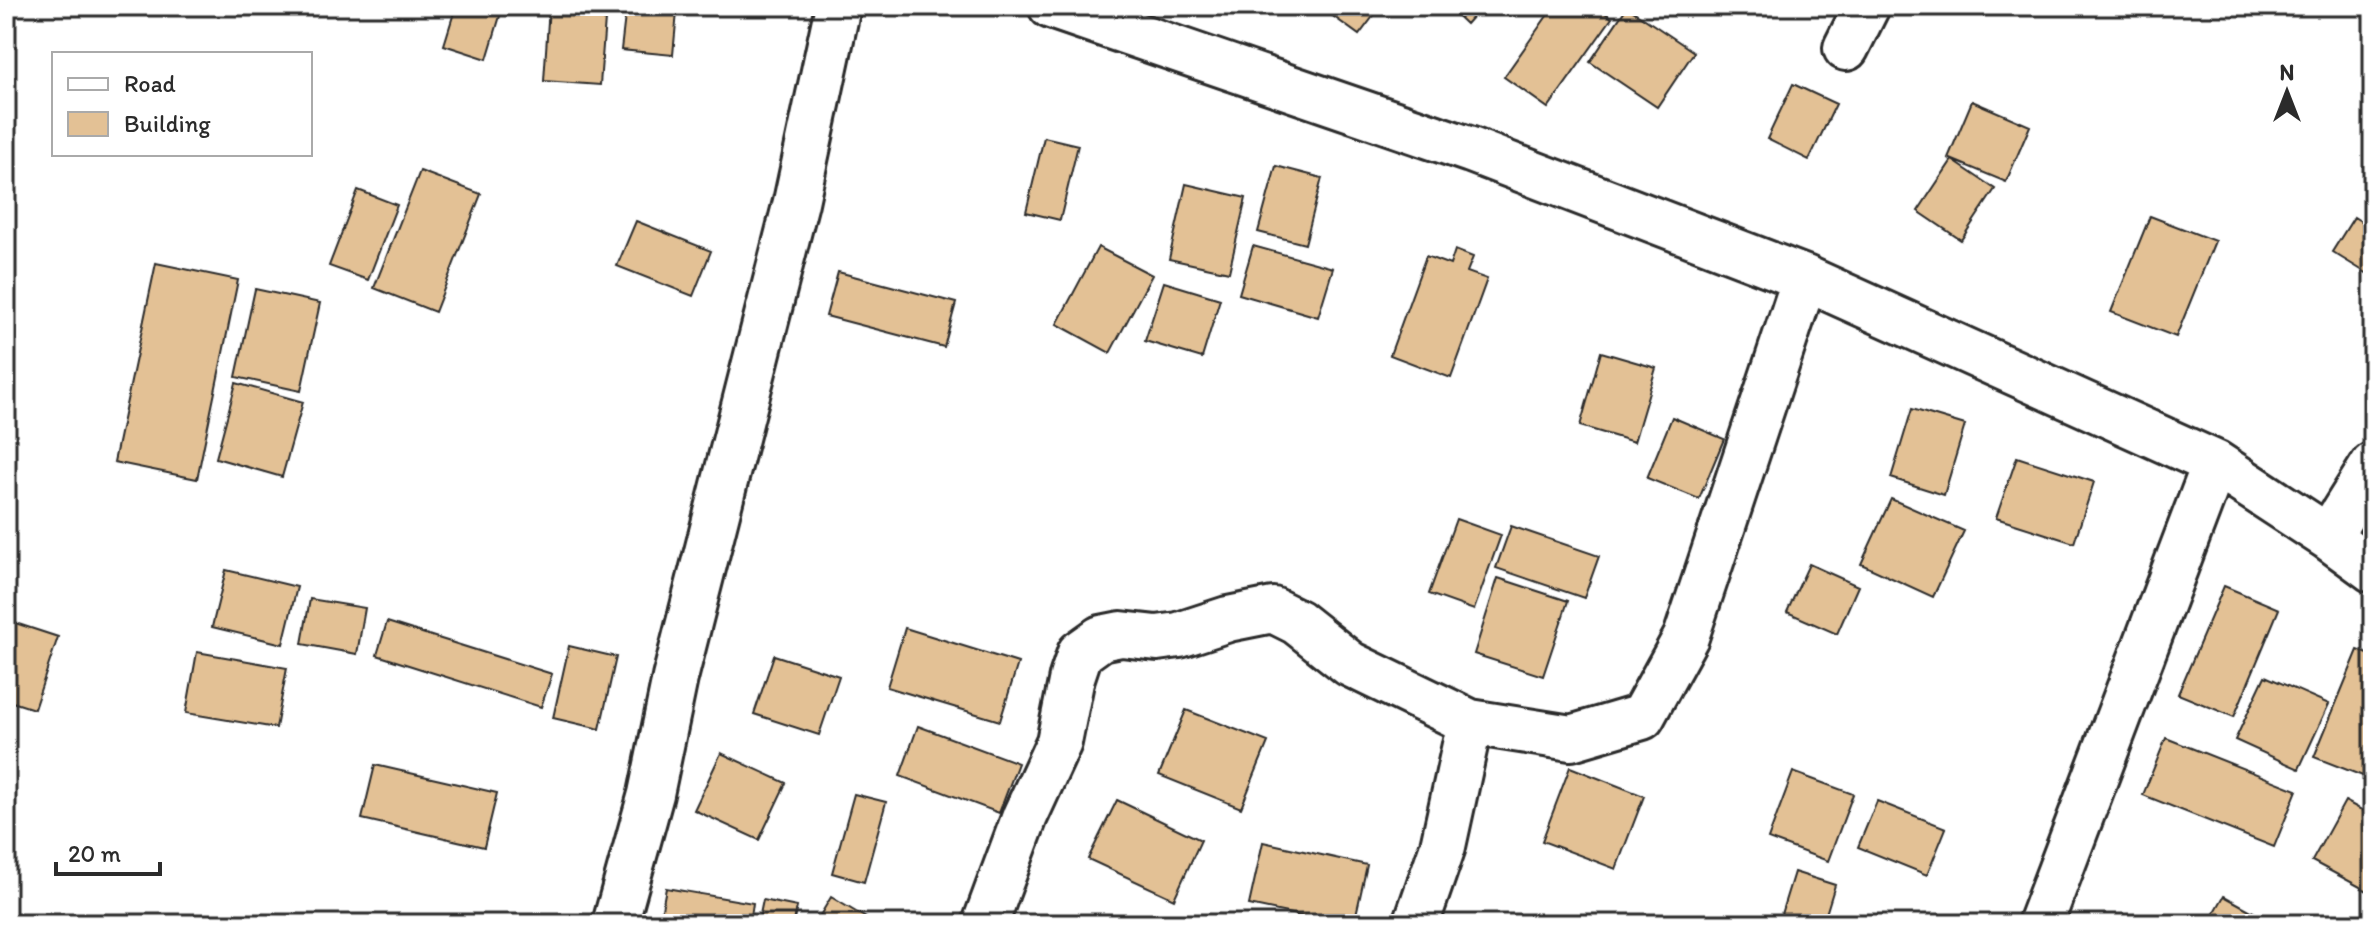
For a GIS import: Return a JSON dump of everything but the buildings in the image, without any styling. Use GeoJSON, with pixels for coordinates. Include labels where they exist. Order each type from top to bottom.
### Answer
{"type":"FeatureCollection","features":[{"type":"Feature","properties":{"kind":"street"},"geometry":{"type":"LineString","coordinates":[[615,924],[651,794],[675,678],[796,202],[838,6]]}},
{"type":"Feature","properties":{"kind":"street"},"geometry":{"type":"LineString","coordinates":[[1051,6],[1471,150],[1805,278],[2215,463],[2373,570]]}},
{"type":"Feature","properties":{"kind":"street"},"geometry":{"type":"LineString","coordinates":[[1846,48],[1867,6]]}},
{"type":"Feature","properties":{"kind":"street"},"geometry":{"type":"LineString","coordinates":[[985,924],[1025,816],[1059,742],[1080,653],[1101,638],[1121,634],[1157,638],[1179,635],[1228,619],[1273,610],[1297,622],[1350,664],[1470,722],[1571,738],[1642,717],[1686,637],[1805,278]]}},
{"type":"Feature","properties":{"kind":"street"},"geometry":{"type":"LineString","coordinates":[[2040,924],[2215,463]]}},
{"type":"Feature","properties":{"kind":"street"},"geometry":{"type":"LineString","coordinates":[[2328,537],[2373,465]]}},
{"type":"Feature","properties":{"kind":"street"},"geometry":{"type":"LineString","coordinates":[[1416,924],[1443,846],[1470,722]]}}]}
